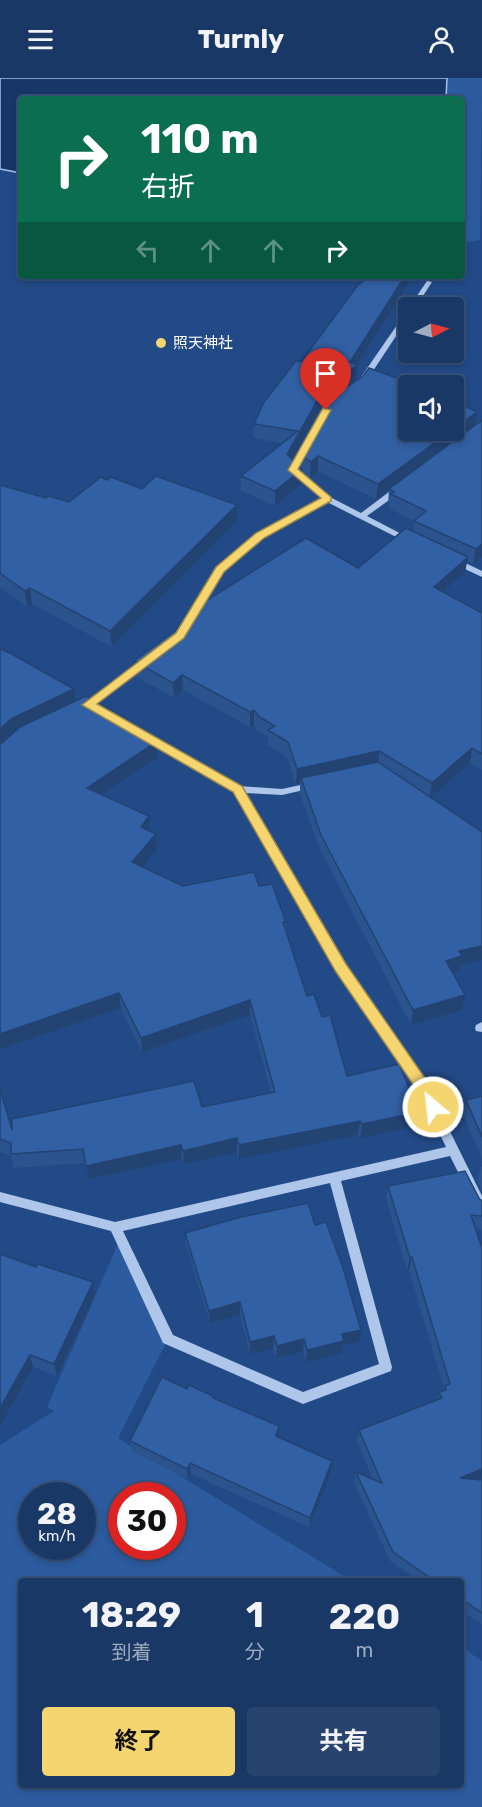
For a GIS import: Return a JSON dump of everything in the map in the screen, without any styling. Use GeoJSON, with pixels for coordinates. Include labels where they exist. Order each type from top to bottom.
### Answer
{"type":"FeatureCollection","features":[{"type":"Feature","properties":{"kind":"street"},"geometry":{"type":"LineString","coordinates":[[419,297],[429,282]]}},
{"type":"Feature","properties":{"kind":"street"},"geometry":{"type":"LineString","coordinates":[[358,387],[398,328]]}},
{"type":"Feature","properties":{"kind":"street"},"geometry":{"type":"LineString","coordinates":[[310,440],[293,470],[327,499],[422,545]]}},
{"type":"Feature","properties":{"kind":"street"},"geometry":{"type":"LineString","coordinates":[[361,517],[408,482]]}},
{"type":"Feature","properties":{"kind":"street"},"geometry":{"type":"LineString","coordinates":[[186,626],[220,569],[260,535],[327,499]]}},
{"type":"Feature","properties":{"kind":"street"},"geometry":{"type":"LineString","coordinates":[[442,555],[482,574]]}},
{"type":"Feature","properties":{"kind":"street"},"geometry":{"type":"LineString","coordinates":[[86,706],[152,656]]}},
{"type":"Feature","properties":{"kind":"street"},"geometry":{"type":"LineString","coordinates":[[138,733],[238,789],[282,792],[325,783]]}},
{"type":"Feature","properties":{"kind":"street"},"geometry":{"type":"LineString","coordinates":[[238,789],[341,968],[422,1086],[482,1208]]}},
{"type":"Feature","properties":{"kind":"street"},"geometry":{"type":"LineString","coordinates":[[0,1197],[115,1227],[454,1150]]}},
{"type":"Feature","properties":{"kind":"street"},"geometry":{"type":"LineString","coordinates":[[115,1227],[168,1339],[303,1398],[386,1367],[334,1177]]}},
{"type":"Feature","properties":{"kind":"shaded area"},"geometry":{"type":"Polygon","coordinates":[[[0,78],[447,78],[446,96],[18,96],[18,172],[0,169],[0,78]]]}},
{"type":"Feature","properties":{"kind":"shaded area"},"geometry":{"type":"Polygon","coordinates":[[[439,78],[482,78],[480,240],[465,242],[465,96],[439,96],[439,78]]]}},
{"type":"Feature","properties":{"kind":"shaded area"},"geometry":{"type":"Polygon","coordinates":[[[120,1239],[168,1339],[118,1438],[347,1578],[18,1578],[18,1788],[464,1788],[464,1649],[482,1661],[482,1807],[0,1807],[0,1445],[54,1411],[47,1407],[120,1239]]]}},
{"type":"Feature","properties":{"kind":"building"},"geometry":{"type":"Polygon","coordinates":[[[367,279],[403,279],[350,362],[357,365],[322,392],[287,454],[302,469],[275,491],[241,476],[298,431],[254,424],[264,402],[296,361],[301,362],[358,285],[367,279]]]}},
{"type":"Feature","properties":{"kind":"building"},"geometry":{"type":"Polygon","coordinates":[[[369,368],[398,379],[398,441],[437,441],[378,484],[318,456],[311,462],[300,454],[332,397],[363,376],[369,368]]]}},
{"type":"Feature","properties":{"kind":"building"},"geometry":{"type":"Polygon","coordinates":[[[464,406],[477,412],[464,422],[464,406]]]}},
{"type":"Feature","properties":{"kind":"building"},"geometry":{"type":"Polygon","coordinates":[[[482,420],[482,544],[476,549],[414,521],[426,511],[391,494],[394,492],[389,489],[454,441],[464,441],[464,433],[482,420]]]}},
{"type":"Feature","properties":{"kind":"building"},"geometry":{"type":"Polygon","coordinates":[[[156,476],[237,505],[110,631],[30,588],[25,591],[0,573],[0,485],[69,502],[101,477],[107,480],[111,477],[142,489],[156,476]]]}},
{"type":"Feature","properties":{"kind":"building"},"geometry":{"type":"Polygon","coordinates":[[[406,528],[468,557],[434,587],[482,613],[482,754],[472,748],[432,783],[379,751],[297,769],[288,742],[268,730],[275,726],[258,716],[254,710],[250,712],[182,675],[173,683],[134,661],[184,624],[193,609],[306,538],[358,568],[406,528]]]}},
{"type":"Feature","properties":{"kind":"building"},"geometry":{"type":"Polygon","coordinates":[[[0,649],[74,689],[11,719],[0,729],[0,649]]]}},
{"type":"Feature","properties":{"kind":"building"},"geometry":{"type":"Polygon","coordinates":[[[86,696],[128,719],[124,722],[156,742],[87,788],[149,816],[141,827],[156,834],[132,862],[183,886],[254,872],[259,886],[272,884],[286,922],[283,922],[307,996],[314,994],[322,1017],[330,1015],[347,1076],[399,1064],[419,1112],[239,1145],[237,1138],[183,1151],[181,1145],[86,1166],[83,1149],[11,1154],[11,1143],[0,1139],[0,1089],[12,1130],[12,1119],[194,1081],[202,1107],[275,1092],[250,1000],[141,1038],[119,993],[0,1034],[0,743],[20,727],[86,696]]]}},
{"type":"Feature","properties":{"kind":"building"},"geometry":{"type":"Polygon","coordinates":[[[378,762],[482,832],[482,946],[459,951],[462,956],[446,961],[465,995],[413,1010],[321,835],[301,778],[378,762]]]}},
{"type":"Feature","properties":{"kind":"building"},"geometry":{"type":"Polygon","coordinates":[[[482,1096],[482,1137],[466,1100],[482,1096]]]}},
{"type":"Feature","properties":{"kind":"building"},"geometry":{"type":"Polygon","coordinates":[[[465,1171],[482,1200],[482,1216],[471,1215],[482,1248],[482,1469],[460,1478],[482,1480],[482,1613],[464,1601],[464,1578],[431,1578],[393,1552],[356,1472],[382,1483],[359,1430],[442,1398],[439,1392],[446,1390],[445,1386],[450,1384],[388,1186],[465,1171]]]}},
{"type":"Feature","properties":{"kind":"building"},"geometry":{"type":"Polygon","coordinates":[[[308,1203],[315,1225],[326,1222],[343,1268],[361,1330],[342,1334],[344,1341],[307,1350],[304,1339],[277,1346],[274,1336],[250,1342],[240,1302],[209,1311],[185,1233],[237,1218],[308,1203]]]}},
{"type":"Feature","properties":{"kind":"building"},"geometry":{"type":"Polygon","coordinates":[[[0,1254],[36,1267],[38,1264],[93,1282],[54,1364],[30,1355],[0,1408],[0,1254]]]}},
{"type":"Feature","properties":{"kind":"building"},"geometry":{"type":"Polygon","coordinates":[[[162,1377],[187,1389],[189,1385],[213,1398],[279,1426],[276,1436],[332,1461],[310,1518],[190,1463],[187,1469],[130,1441],[162,1377]]]}},
{"type":"Feature","properties":{"kind":"place","name":"照天神社"},"geometry":{"type":"Point","coordinates":[161,343]}},
{"type":"Feature","properties":{"kind":"route"},"geometry":{"type":"LineString","coordinates":[[326,410],[293,470],[327,499],[260,535],[220,569],[180,635],[88,705],[238,789],[341,968],[422,1086],[433,1107]]}}]}
